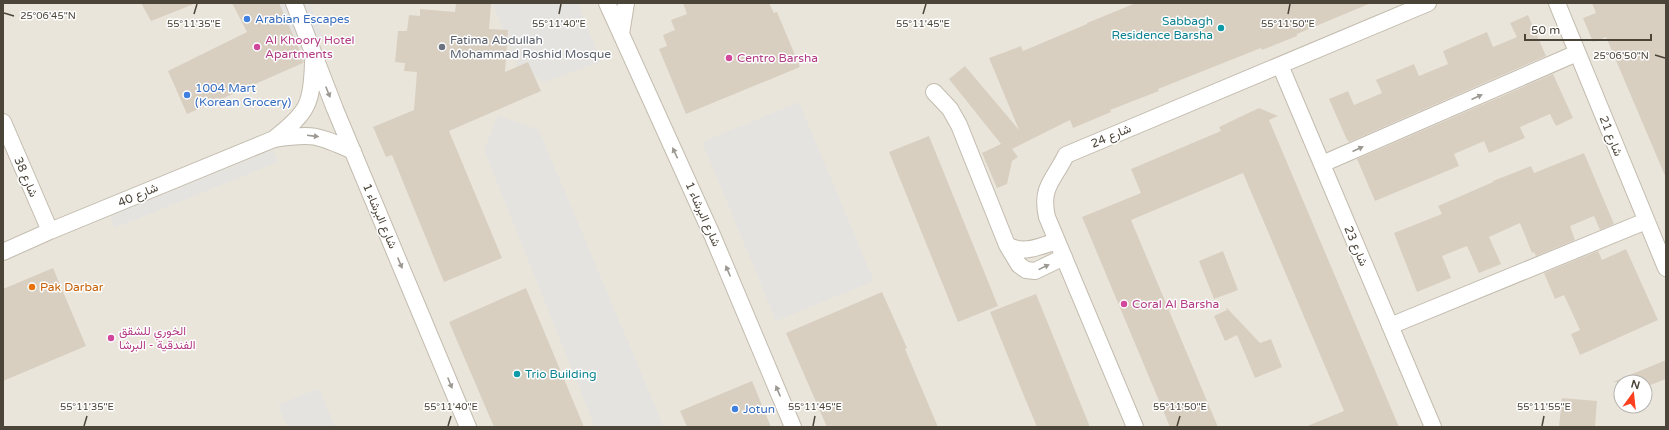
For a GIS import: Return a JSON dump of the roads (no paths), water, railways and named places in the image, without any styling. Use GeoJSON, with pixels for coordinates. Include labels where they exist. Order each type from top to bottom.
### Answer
{"type":"FeatureCollection","features":[{"type":"Feature","properties":{"kind":"street","name":"شارع البرشاء 1"},"geometry":{"type":"LineString","coordinates":[[294,3],[313,55],[352,151],[468,427]]}},
{"type":"Feature","properties":{"kind":"street","name":"شارع البرشاء 1"},"geometry":{"type":"LineString","coordinates":[[607,3],[713,237],[793,427]]}},
{"type":"Feature","properties":{"kind":"street"},"geometry":{"type":"LineString","coordinates":[[620,34],[626,3]]}},
{"type":"Feature","properties":{"kind":"street","name":"شارع 24"},"geometry":{"type":"LineString","coordinates":[[1135,427],[1057,241],[1044,205],[1045,192],[1050,180],[1059,171],[1066,155],[1428,3]]}},
{"type":"Feature","properties":{"kind":"street","name":"شارع 21"},"geometry":{"type":"LineString","coordinates":[[1557,3],[1666,268]]}},
{"type":"Feature","properties":{"kind":"street"},"geometry":{"type":"LineString","coordinates":[[1322,164],[1577,53]]}},
{"type":"Feature","properties":{"kind":"street","name":"شارع 40"},"geometry":{"type":"LineString","coordinates":[[274,140],[297,120],[309,103],[313,88],[313,55]]}},
{"type":"Feature","properties":{"kind":"street","name":"شارع 23"},"geometry":{"type":"LineString","coordinates":[[1280,65],[1433,427]]}},
{"type":"Feature","properties":{"kind":"street"},"geometry":{"type":"LineString","coordinates":[[934,92],[950,109],[959,125],[1007,245],[1020,265],[1026,270],[1035,271],[1064,257]]}},
{"type":"Feature","properties":{"kind":"street","name":"شارع 38"},"geometry":{"type":"LineString","coordinates":[[3,122],[50,231]]}},
{"type":"Feature","properties":{"kind":"street","name":"شارع 40"},"geometry":{"type":"LineString","coordinates":[[3,252],[50,231],[274,140],[301,135],[314,135],[322,137],[352,151]]}},
{"type":"Feature","properties":{"kind":"street"},"geometry":{"type":"LineString","coordinates":[[1390,326],[1646,221]]}},
{"type":"Feature","properties":{"kind":"street"},"geometry":{"type":"LineString","coordinates":[[1007,245],[1017,250],[1026,250],[1057,241]]}},
{"type":"Feature","properties":{"kind":"place","name":"Arabian Escapes"},"geometry":{"type":"Point","coordinates":[247,19]}},
{"type":"Feature","properties":{"kind":"place","name":"Sabbagh Residence Barsha"},"geometry":{"type":"Point","coordinates":[1221,28]}},
{"type":"Feature","properties":{"kind":"place","name":"Al Khoory Hotel Apartments"},"geometry":{"type":"Point","coordinates":[257,47]}},
{"type":"Feature","properties":{"kind":"place","name":"Fatima Abdullah Mohammad Roshid Mosque"},"geometry":{"type":"Point","coordinates":[442,47]}},
{"type":"Feature","properties":{"kind":"place","name":"Centro Barsha"},"geometry":{"type":"Point","coordinates":[729,58]}},
{"type":"Feature","properties":{"kind":"place","name":"1004 Mart (Korean Grocery)"},"geometry":{"type":"Point","coordinates":[187,95]}},
{"type":"Feature","properties":{"kind":"place","name":"Pak Darbar"},"geometry":{"type":"Point","coordinates":[32,287]}},
{"type":"Feature","properties":{"kind":"place","name":"Coral Al Barsha"},"geometry":{"type":"Point","coordinates":[1124,304]}},
{"type":"Feature","properties":{"kind":"place","name":"الخوري للشقق الفندقية - البرشا"},"geometry":{"type":"Point","coordinates":[111,338]}},
{"type":"Feature","properties":{"kind":"place","name":"Trio Building"},"geometry":{"type":"Point","coordinates":[517,374]}},
{"type":"Feature","properties":{"kind":"place","name":"Jotun"},"geometry":{"type":"Point","coordinates":[735,409]}}]}
